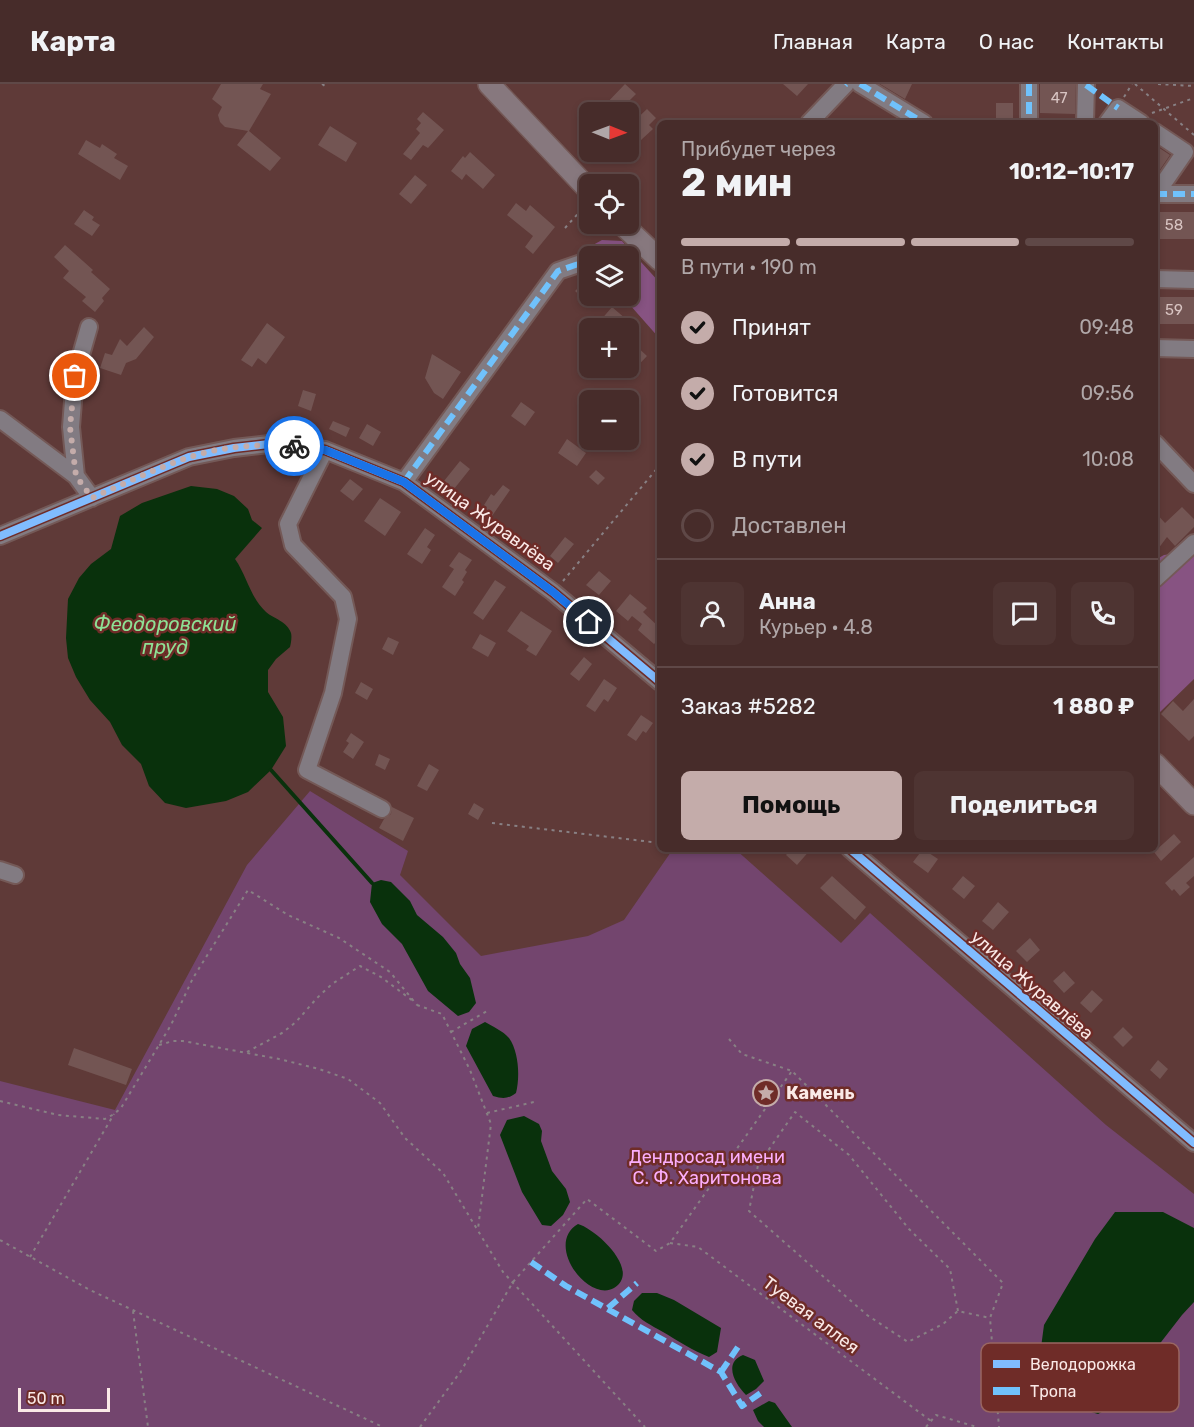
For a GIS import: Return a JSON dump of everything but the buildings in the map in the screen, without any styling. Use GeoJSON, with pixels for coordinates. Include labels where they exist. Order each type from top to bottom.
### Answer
{"type":"FeatureCollection","features":[{"type":"Feature","properties":{"kind":"main road"},"geometry":{"type":"LineString","coordinates":[[489,84],[579,186]]}},
{"type":"Feature","properties":{"kind":"main road"},"geometry":{"type":"LineString","coordinates":[[632,234],[657,258]]}},
{"type":"Feature","properties":{"kind":"main road"},"geometry":{"type":"LineString","coordinates":[[1158,767],[1194,804]]}},
{"type":"Feature","properties":{"kind":"street"},"geometry":{"type":"LineString","coordinates":[[812,120],[846,84]]}},
{"type":"Feature","properties":{"kind":"street"},"geometry":{"type":"LineString","coordinates":[[860,84],[919,120]]}},
{"type":"Feature","properties":{"kind":"street"},"geometry":{"type":"LineString","coordinates":[[1029,84],[1029,120]]}},
{"type":"Feature","properties":{"kind":"street"},"geometry":{"type":"LineString","coordinates":[[1085,120],[1086,84]]}},
{"type":"Feature","properties":{"kind":"street"},"geometry":{"type":"LineString","coordinates":[[1109,120],[1118,108],[1136,120]]}},
{"type":"Feature","properties":{"kind":"street"},"geometry":{"type":"LineString","coordinates":[[1158,134],[1189,151],[1158,191]]}},
{"type":"Feature","properties":{"kind":"street"},"geometry":{"type":"LineString","coordinates":[[1158,194],[1194,194]]}},
{"type":"Feature","properties":{"kind":"street"},"geometry":{"type":"LineString","coordinates":[[404,482],[558,271],[579,264]]}},
{"type":"Feature","properties":{"kind":"street"},"geometry":{"type":"LineString","coordinates":[[1158,279],[1194,279]]}},
{"type":"Feature","properties":{"kind":"street"},"geometry":{"type":"LineString","coordinates":[[76,476],[70,427],[75,376],[89,327]]}},
{"type":"Feature","properties":{"kind":"street"},"geometry":{"type":"LineString","coordinates":[[1158,348],[1194,349]]}},
{"type":"Feature","properties":{"kind":"street"},"geometry":{"type":"LineString","coordinates":[[0,418],[76,476],[92,498]]}},
{"type":"Feature","properties":{"kind":"street","name":"улица Журавлёва"},"geometry":{"type":"LineString","coordinates":[[0,536],[189,457],[269,444],[325,450],[404,482],[553,592],[657,679]]}},
{"type":"Feature","properties":{"kind":"street"},"geometry":{"type":"LineString","coordinates":[[1158,446],[1194,484]]}},
{"type":"Feature","properties":{"kind":"street"},"geometry":{"type":"LineString","coordinates":[[325,450],[288,524],[293,545],[343,597],[348,619],[333,693],[307,770],[382,809]]}},
{"type":"Feature","properties":{"kind":"street"},"geometry":{"type":"LineString","coordinates":[[1158,576],[1194,543]]}},
{"type":"Feature","properties":{"kind":"street","name":"улица Журавлёва"},"geometry":{"type":"LineString","coordinates":[[854,852],[1194,1143]]}},
{"type":"Feature","properties":{"kind":"path"},"geometry":{"type":"LineString","coordinates":[[322,84],[325,86],[328,84]]}},
{"type":"Feature","properties":{"kind":"path"},"geometry":{"type":"LineString","coordinates":[[1135,84],[1194,135]]}},
{"type":"Feature","properties":{"kind":"path"},"geometry":{"type":"LineString","coordinates":[[1158,84],[1194,86]]}},
{"type":"Feature","properties":{"kind":"path"},"geometry":{"type":"LineString","coordinates":[[1140,120],[1194,98]]}},
{"type":"Feature","properties":{"kind":"path"},"geometry":{"type":"LineString","coordinates":[[565,228],[579,210]]}},
{"type":"Feature","properties":{"kind":"path"},"geometry":{"type":"LineString","coordinates":[[553,592],[657,469]]}},
{"type":"Feature","properties":{"kind":"path"},"geometry":{"type":"LineString","coordinates":[[492,823],[657,843]]}},
{"type":"Feature","properties":{"kind":"path"},"geometry":{"type":"LineString","coordinates":[[0,1101],[58,1115],[105,1119],[114,1114],[121,1108],[171,1025],[194,978],[248,890],[288,915],[339,938],[390,972],[417,1005]]}},
{"type":"Feature","properties":{"kind":"path"},"geometry":{"type":"LineString","coordinates":[[245,1053],[266,1043],[296,1023],[332,984],[360,966],[381,977],[417,1005],[442,1014],[470,1070],[491,1124],[478,1229]]}},
{"type":"Feature","properties":{"kind":"path"},"geometry":{"type":"LineString","coordinates":[[451,1032],[489,1010]]}},
{"type":"Feature","properties":{"kind":"path"},"geometry":{"type":"LineString","coordinates":[[729,1039],[742,1054],[792,1071],[1003,1283],[990,1318],[992,1343]]}},
{"type":"Feature","properties":{"kind":"path"},"geometry":{"type":"LineString","coordinates":[[159,1045],[183,1041],[319,1070],[348,1079],[381,1103],[405,1138],[443,1173],[503,1272],[645,1427]]}},
{"type":"Feature","properties":{"kind":"path"},"geometry":{"type":"LineString","coordinates":[[670,1243],[792,1071]]}},
{"type":"Feature","properties":{"kind":"path"},"geometry":{"type":"LineString","coordinates":[[487,1113],[534,1102]]}},
{"type":"Feature","properties":{"kind":"path"},"geometry":{"type":"LineString","coordinates":[[795,1112],[849,1155],[909,1229],[950,1269],[958,1311],[943,1324],[908,1341],[867,1315],[749,1211],[759,1165],[795,1112]]}},
{"type":"Feature","properties":{"kind":"path"},"geometry":{"type":"LineString","coordinates":[[30,1257],[114,1114]]}},
{"type":"Feature","properties":{"kind":"path"},"geometry":{"type":"LineString","coordinates":[[0,1240],[90,1290],[383,1427]]}},
{"type":"Feature","properties":{"kind":"path"},"geometry":{"type":"LineString","coordinates":[[420,1427],[461,1371],[513,1282]]}},
{"type":"Feature","properties":{"kind":"path"},"geometry":{"type":"LineString","coordinates":[[133,1310],[148,1427]]}},
{"type":"Feature","properties":{"kind":"path"},"geometry":{"type":"LineString","coordinates":[[958,1311],[990,1318]]}},
{"type":"Feature","properties":{"kind":"path"},"geometry":{"type":"LineString","coordinates":[[998,1412],[999,1427]]}},
{"type":"Feature","properties":{"kind":"path"},"geometry":{"type":"LineString","coordinates":[[926,1427],[936,1415],[977,1427]]}},
{"type":"Feature","properties":{"kind":"green space","name":"Дендросад имени С. Ф. Харитонова"},"geometry":{"type":"Polygon","coordinates":[[[310,791],[408,851],[400,875],[481,956],[588,936],[624,920],[671,852],[738,852],[841,943],[870,913],[1106,1125],[1194,1194],[1194,1427],[0,1427],[0,1081],[115,1110],[247,865],[310,791]]]}},
{"type":"Feature","properties":{"kind":"shaded area"},"geometry":{"type":"Polygon","coordinates":[[[602,240],[622,241],[627,246],[593,246],[602,240]]]}},
{"type":"Feature","properties":{"kind":"shaded area"},"geometry":{"type":"Polygon","coordinates":[[[639,260],[657,280],[657,336],[631,306],[639,306],[639,260]]]}},
{"type":"Feature","properties":{"kind":"shaded area"},"geometry":{"type":"Polygon","coordinates":[[[1194,551],[1194,679],[1159,713],[1158,558],[1164,555],[1194,551]]]}},
{"type":"Feature","properties":{"kind":"water","name":"Феодоровский пруд"},"geometry":{"type":"Polygon","coordinates":[[[191,486],[217,489],[234,496],[248,509],[252,520],[262,528],[235,559],[261,606],[287,626],[291,638],[290,647],[276,659],[268,670],[268,692],[283,717],[286,746],[271,770],[248,792],[226,801],[186,808],[165,803],[149,786],[141,764],[122,745],[110,722],[90,700],[76,677],[68,658],[66,638],[68,599],[79,578],[91,564],[111,549],[120,516],[142,503],[191,486]]]}},
{"type":"Feature","properties":{"kind":"water"},"geometry":{"type":"Polygon","coordinates":[[[381,880],[391,882],[410,901],[417,915],[443,937],[456,953],[460,964],[470,978],[476,1003],[469,1012],[458,1016],[428,991],[402,944],[382,924],[370,902],[372,883],[381,880]]]}},
{"type":"Feature","properties":{"kind":"water"},"geometry":{"type":"Polygon","coordinates":[[[485,1022],[507,1035],[515,1050],[518,1065],[517,1087],[516,1093],[508,1097],[493,1096],[466,1046],[472,1029],[485,1022]]]}},
{"type":"Feature","properties":{"kind":"water"},"geometry":{"type":"Polygon","coordinates":[[[524,1116],[539,1124],[542,1131],[541,1141],[552,1171],[566,1189],[570,1202],[563,1215],[551,1226],[542,1225],[522,1192],[500,1135],[507,1120],[524,1116]]]}},
{"type":"Feature","properties":{"kind":"water"},"geometry":{"type":"Polygon","coordinates":[[[1115,1212],[1163,1212],[1194,1228],[1194,1302],[1160,1343],[1042,1343],[1044,1325],[1095,1239],[1115,1212]]]}},
{"type":"Feature","properties":{"kind":"water"},"geometry":{"type":"Polygon","coordinates":[[[578,1224],[586,1227],[605,1242],[620,1262],[623,1272],[621,1281],[614,1288],[604,1290],[593,1287],[582,1280],[574,1269],[568,1257],[566,1245],[569,1233],[578,1224]]]}},
{"type":"Feature","properties":{"kind":"water"},"geometry":{"type":"Polygon","coordinates":[[[642,1293],[657,1293],[674,1300],[721,1328],[717,1352],[709,1357],[639,1317],[632,1310],[634,1301],[642,1293]]]}},
{"type":"Feature","properties":{"kind":"water"},"geometry":{"type":"Polygon","coordinates":[[[743,1355],[755,1360],[764,1381],[746,1395],[735,1380],[732,1368],[733,1363],[743,1355]]]}},
{"type":"Feature","properties":{"kind":"water"},"geometry":{"type":"Polygon","coordinates":[[[769,1401],[775,1403],[792,1427],[764,1427],[758,1421],[753,1410],[769,1401]]]}},
{"type":"Feature","properties":{"kind":"waterway"},"geometry":{"type":"LineString","coordinates":[[271,770],[372,883]]}},
{"type":"Feature","properties":{"kind":"marked path"},"geometry":{"type":"LineString","coordinates":[[860,84],[919,120]]}},
{"type":"Feature","properties":{"kind":"marked path"},"geometry":{"type":"LineString","coordinates":[[1029,84],[1029,120]]}},
{"type":"Feature","properties":{"kind":"marked path"},"geometry":{"type":"LineString","coordinates":[[1086,85],[1118,108]]}},
{"type":"Feature","properties":{"kind":"marked path"},"geometry":{"type":"LineString","coordinates":[[1158,194],[1194,194]]}},
{"type":"Feature","properties":{"kind":"marked path"},"geometry":{"type":"LineString","coordinates":[[404,482],[558,271],[579,264]]}},
{"type":"Feature","properties":{"kind":"marked path"},"geometry":{"type":"LineString","coordinates":[[531,1262],[566,1286],[721,1372],[742,1406],[765,1390]]}},
{"type":"Feature","properties":{"kind":"marked path"},"geometry":{"type":"LineString","coordinates":[[608,1308],[637,1283]]}},
{"type":"Feature","properties":{"kind":"marked path"},"geometry":{"type":"LineString","coordinates":[[721,1372],[740,1344]]}},
{"type":"Feature","properties":{"kind":"cycle path"},"geometry":{"type":"LineString","coordinates":[[0,536],[189,457],[269,444],[325,450],[404,482],[553,592],[657,679]]}},
{"type":"Feature","properties":{"kind":"cycle path"},"geometry":{"type":"LineString","coordinates":[[854,852],[1194,1143]]}},
{"type":"Feature","properties":{"kind":"way so far"},"geometry":{"type":"LineString","coordinates":[[75,376],[70,427],[76,476],[92,498],[189,457],[269,444],[294,446]]}},
{"type":"Feature","properties":{"kind":"place","name":"Камень"},"geometry":{"type":"Point","coordinates":[766,1093]}},
{"type":"Feature","properties":{"kind":"route"},"geometry":{"type":"LineString","coordinates":[[294,446],[325,450],[404,482],[553,592],[589,622]]}}]}
